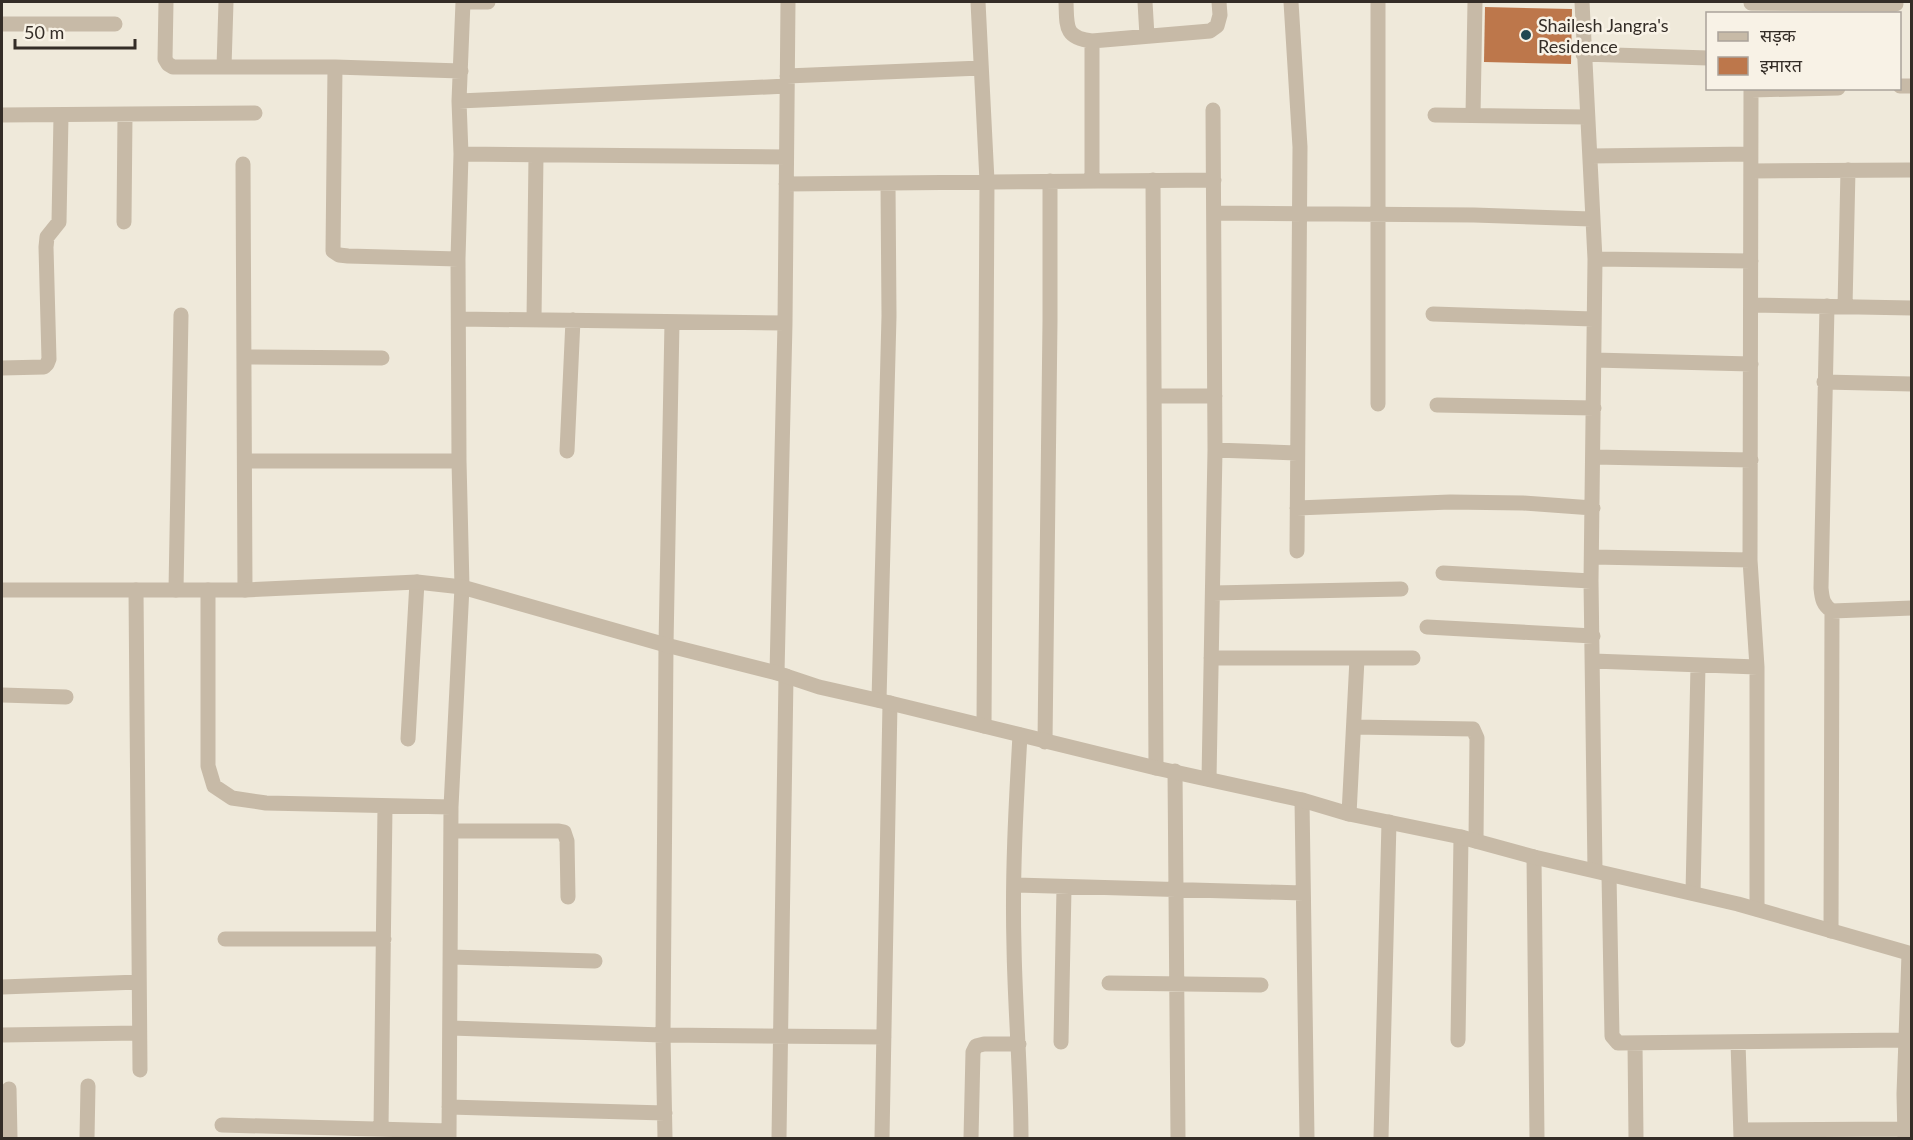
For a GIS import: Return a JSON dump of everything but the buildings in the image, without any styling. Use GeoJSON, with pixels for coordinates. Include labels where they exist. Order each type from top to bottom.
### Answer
{"type":"FeatureCollection","features":[{"type":"Feature","properties":{"kind":"street"},"geometry":{"type":"LineString","coordinates":[[166,2],[165,59],[173,67],[334,67],[461,71]]}},
{"type":"Feature","properties":{"kind":"street"},"geometry":{"type":"LineString","coordinates":[[224,67],[226,2]]}},
{"type":"Feature","properties":{"kind":"street"},"geometry":{"type":"LineString","coordinates":[[222,1125],[381,1129],[449,1135],[451,807],[462,587],[459,461],[459,101],[463,2],[488,2]]}},
{"type":"Feature","properties":{"kind":"street"},"geometry":{"type":"LineString","coordinates":[[779,1138],[782,1036],[781,675],[788,2]]}},
{"type":"Feature","properties":{"kind":"street"},"geometry":{"type":"LineString","coordinates":[[978,2],[987,181],[984,726]]}},
{"type":"Feature","properties":{"kind":"street"},"geometry":{"type":"LineString","coordinates":[[1066,2],[1068,29],[1071,36],[1079,40],[1092,41],[1210,31],[1217,26],[1220,15],[1219,2]]}},
{"type":"Feature","properties":{"kind":"street"},"geometry":{"type":"LineString","coordinates":[[1145,2],[1147,36]]}},
{"type":"Feature","properties":{"kind":"street"},"geometry":{"type":"LineString","coordinates":[[1291,2],[1300,147],[1297,551]]}},
{"type":"Feature","properties":{"kind":"street"},"geometry":{"type":"LineString","coordinates":[[1378,2],[1378,404]]}},
{"type":"Feature","properties":{"kind":"street"},"geometry":{"type":"LineString","coordinates":[[1473,115],[1476,2]]}},
{"type":"Feature","properties":{"kind":"street"},"geometry":{"type":"LineString","coordinates":[[1582,2],[1595,260],[1591,581],[1593,661],[1612,1036],[1618,1043],[1906,1040]]}},
{"type":"Feature","properties":{"kind":"street"},"geometry":{"type":"LineString","coordinates":[[1751,6],[1896,4]]}},
{"type":"Feature","properties":{"kind":"street"},"geometry":{"type":"LineString","coordinates":[[2,24],[115,24]]}},
{"type":"Feature","properties":{"kind":"street"},"geometry":{"type":"LineString","coordinates":[[1092,41],[1092,181]]}},
{"type":"Feature","properties":{"kind":"street"},"geometry":{"type":"LineString","coordinates":[[1583,54],[1706,58]]}},
{"type":"Feature","properties":{"kind":"street"},"geometry":{"type":"LineString","coordinates":[[334,67],[333,251],[339,255],[348,256],[458,259]]}},
{"type":"Feature","properties":{"kind":"street"},"geometry":{"type":"LineString","coordinates":[[459,101],[981,68]]}},
{"type":"Feature","properties":{"kind":"street"},"geometry":{"type":"LineString","coordinates":[[1751,90],[1750,560],[1757,667],[1758,909]]}},
{"type":"Feature","properties":{"kind":"street"},"geometry":{"type":"LineString","coordinates":[[1209,780],[1215,450],[1213,110]]}},
{"type":"Feature","properties":{"kind":"street"},"geometry":{"type":"LineString","coordinates":[[2,115],[255,114]]}},
{"type":"Feature","properties":{"kind":"street"},"geometry":{"type":"LineString","coordinates":[[124,222],[125,115]]}},
{"type":"Feature","properties":{"kind":"street"},"geometry":{"type":"LineString","coordinates":[[1435,115],[1587,117]]}},
{"type":"Feature","properties":{"kind":"street"},"geometry":{"type":"LineString","coordinates":[[2,368],[44,367],[49,359],[46,248],[47,237],[59,222],[61,116]]}},
{"type":"Feature","properties":{"kind":"street"},"geometry":{"type":"LineString","coordinates":[[460,154],[786,157]]}},
{"type":"Feature","properties":{"kind":"street"},"geometry":{"type":"LineString","coordinates":[[1590,156],[1750,154]]}},
{"type":"Feature","properties":{"kind":"street"},"geometry":{"type":"LineString","coordinates":[[534,320],[536,155]]}},
{"type":"Feature","properties":{"kind":"street"},"geometry":{"type":"LineString","coordinates":[[243,164],[245,590]]}},
{"type":"Feature","properties":{"kind":"street"},"geometry":{"type":"LineString","coordinates":[[1845,307],[1848,170]]}},
{"type":"Feature","properties":{"kind":"street"},"geometry":{"type":"LineString","coordinates":[[1751,171],[1911,170]]}},
{"type":"Feature","properties":{"kind":"street"},"geometry":{"type":"LineString","coordinates":[[1153,180],[1156,768]]}},
{"type":"Feature","properties":{"kind":"street"},"geometry":{"type":"LineString","coordinates":[[786,184],[1214,180]]}},
{"type":"Feature","properties":{"kind":"street"},"geometry":{"type":"LineString","coordinates":[[1045,742],[1050,181]]}},
{"type":"Feature","properties":{"kind":"street"},"geometry":{"type":"LineString","coordinates":[[882,1138],[889,316],[888,184]]}},
{"type":"Feature","properties":{"kind":"street"},"geometry":{"type":"LineString","coordinates":[[1214,213],[1474,215],[1592,219]]}},
{"type":"Feature","properties":{"kind":"street"},"geometry":{"type":"LineString","coordinates":[[1595,260],[1751,261]]}},
{"type":"Feature","properties":{"kind":"street"},"geometry":{"type":"LineString","coordinates":[[1751,305],[1911,308]]}},
{"type":"Feature","properties":{"kind":"street"},"geometry":{"type":"LineString","coordinates":[[1827,306],[1822,600],[1832,611],[1911,608]]}},
{"type":"Feature","properties":{"kind":"street"},"geometry":{"type":"LineString","coordinates":[[1433,314],[1593,319]]}},
{"type":"Feature","properties":{"kind":"street"},"geometry":{"type":"LineString","coordinates":[[176,590],[182,315]]}},
{"type":"Feature","properties":{"kind":"street"},"geometry":{"type":"LineString","coordinates":[[459,319],[785,323]]}},
{"type":"Feature","properties":{"kind":"street"},"geometry":{"type":"LineString","coordinates":[[567,452],[573,320]]}},
{"type":"Feature","properties":{"kind":"street"},"geometry":{"type":"LineString","coordinates":[[665,1138],[663,1035],[666,645],[672,322]]}},
{"type":"Feature","properties":{"kind":"street"},"geometry":{"type":"LineString","coordinates":[[245,357],[382,358]]}},
{"type":"Feature","properties":{"kind":"street"},"geometry":{"type":"LineString","coordinates":[[1594,360],[1751,364]]}},
{"type":"Feature","properties":{"kind":"street"},"geometry":{"type":"LineString","coordinates":[[1824,382],[1911,384]]}},
{"type":"Feature","properties":{"kind":"street"},"geometry":{"type":"LineString","coordinates":[[1155,396],[1215,396]]}},
{"type":"Feature","properties":{"kind":"street"},"geometry":{"type":"LineString","coordinates":[[1437,405],[1594,408]]}},
{"type":"Feature","properties":{"kind":"street"},"geometry":{"type":"LineString","coordinates":[[1215,450],[1297,453]]}},
{"type":"Feature","properties":{"kind":"street"},"geometry":{"type":"LineString","coordinates":[[1593,457],[1751,460]]}},
{"type":"Feature","properties":{"kind":"street"},"geometry":{"type":"LineString","coordinates":[[245,461],[459,461]]}},
{"type":"Feature","properties":{"kind":"street"},"geometry":{"type":"LineString","coordinates":[[1297,508],[1450,502],[1523,503],[1593,508]]}},
{"type":"Feature","properties":{"kind":"street"},"geometry":{"type":"LineString","coordinates":[[1592,556],[1750,560]]}},
{"type":"Feature","properties":{"kind":"street"},"geometry":{"type":"LineString","coordinates":[[1443,573],[1591,581]]}},
{"type":"Feature","properties":{"kind":"street"},"geometry":{"type":"LineString","coordinates":[[408,739],[417,582]]}},
{"type":"Feature","properties":{"kind":"street"},"geometry":{"type":"LineString","coordinates":[[2,590],[245,590],[417,582],[462,587],[819,687],[1156,768],[1302,800],[1349,814],[1468,839],[1533,857],[1693,893],[1758,909],[1910,954],[1906,1040],[1908,1094],[1904,1134],[1741,1134],[1738,1042]]}},
{"type":"Feature","properties":{"kind":"street"},"geometry":{"type":"LineString","coordinates":[[1212,593],[1401,589]]}},
{"type":"Feature","properties":{"kind":"street"},"geometry":{"type":"LineString","coordinates":[[136,590],[140,1070]]}},
{"type":"Feature","properties":{"kind":"street"},"geometry":{"type":"LineString","coordinates":[[208,590],[208,766],[214,786],[232,798],[266,803],[451,807]]}},
{"type":"Feature","properties":{"kind":"street"},"geometry":{"type":"LineString","coordinates":[[1832,611],[1832,931]]}},
{"type":"Feature","properties":{"kind":"street"},"geometry":{"type":"LineString","coordinates":[[1427,627],[1593,636]]}},
{"type":"Feature","properties":{"kind":"street"},"geometry":{"type":"LineString","coordinates":[[1211,658],[1413,658]]}},
{"type":"Feature","properties":{"kind":"street"},"geometry":{"type":"LineString","coordinates":[[1349,814],[1357,659]]}},
{"type":"Feature","properties":{"kind":"street"},"geometry":{"type":"LineString","coordinates":[[1593,661],[1757,667]]}},
{"type":"Feature","properties":{"kind":"street"},"geometry":{"type":"LineString","coordinates":[[1693,893],[1698,666]]}},
{"type":"Feature","properties":{"kind":"street"},"geometry":{"type":"LineString","coordinates":[[2,694],[66,697]]}},
{"type":"Feature","properties":{"kind":"street"},"geometry":{"type":"LineString","coordinates":[[1354,727],[1473,729],[1477,738],[1468,839],[1458,1040]]}},
{"type":"Feature","properties":{"kind":"street"},"geometry":{"type":"LineString","coordinates":[[1020,735],[1014,946],[1021,1138]]}},
{"type":"Feature","properties":{"kind":"street"},"geometry":{"type":"LineString","coordinates":[[1175,771],[1178,1138]]}},
{"type":"Feature","properties":{"kind":"street"},"geometry":{"type":"LineString","coordinates":[[1302,800],[1307,1138]]}},
{"type":"Feature","properties":{"kind":"street"},"geometry":{"type":"LineString","coordinates":[[381,1129],[385,806]]}},
{"type":"Feature","properties":{"kind":"street"},"geometry":{"type":"LineString","coordinates":[[1381,1138],[1389,822]]}},
{"type":"Feature","properties":{"kind":"street"},"geometry":{"type":"LineString","coordinates":[[451,831],[564,832],[567,841],[568,897]]}},
{"type":"Feature","properties":{"kind":"street"},"geometry":{"type":"LineString","coordinates":[[1533,857],[1538,1138]]}},
{"type":"Feature","properties":{"kind":"street"},"geometry":{"type":"LineString","coordinates":[[1014,885],[1304,893]]}},
{"type":"Feature","properties":{"kind":"street"},"geometry":{"type":"LineString","coordinates":[[1061,1042],[1064,888]]}},
{"type":"Feature","properties":{"kind":"street"},"geometry":{"type":"LineString","coordinates":[[225,939],[384,939]]}},
{"type":"Feature","properties":{"kind":"street"},"geometry":{"type":"LineString","coordinates":[[451,957],[595,961]]}},
{"type":"Feature","properties":{"kind":"street"},"geometry":{"type":"LineString","coordinates":[[2,987],[139,982]]}},
{"type":"Feature","properties":{"kind":"street"},"geometry":{"type":"LineString","coordinates":[[1109,984],[1261,985]]}},
{"type":"Feature","properties":{"kind":"street"},"geometry":{"type":"LineString","coordinates":[[451,1028],[663,1035],[884,1037]]}},
{"type":"Feature","properties":{"kind":"street"},"geometry":{"type":"LineString","coordinates":[[2,1035],[139,1033]]}},
{"type":"Feature","properties":{"kind":"street"},"geometry":{"type":"LineString","coordinates":[[1635,1043],[1636,1138]]}},
{"type":"Feature","properties":{"kind":"street"},"geometry":{"type":"LineString","coordinates":[[971,1138],[973,1052],[976,1046],[1019,1044]]}},
{"type":"Feature","properties":{"kind":"street"},"geometry":{"type":"LineString","coordinates":[[87,1138],[88,1086]]}},
{"type":"Feature","properties":{"kind":"street"},"geometry":{"type":"LineString","coordinates":[[9,1089],[10,1138]]}},
{"type":"Feature","properties":{"kind":"street"},"geometry":{"type":"LineString","coordinates":[[449,1107],[665,1113]]}},
{"type":"Feature","properties":{"kind":"place","name":"Shailesh Jangra's Residence"},"geometry":{"type":"Point","coordinates":[1526,35]}}]}
